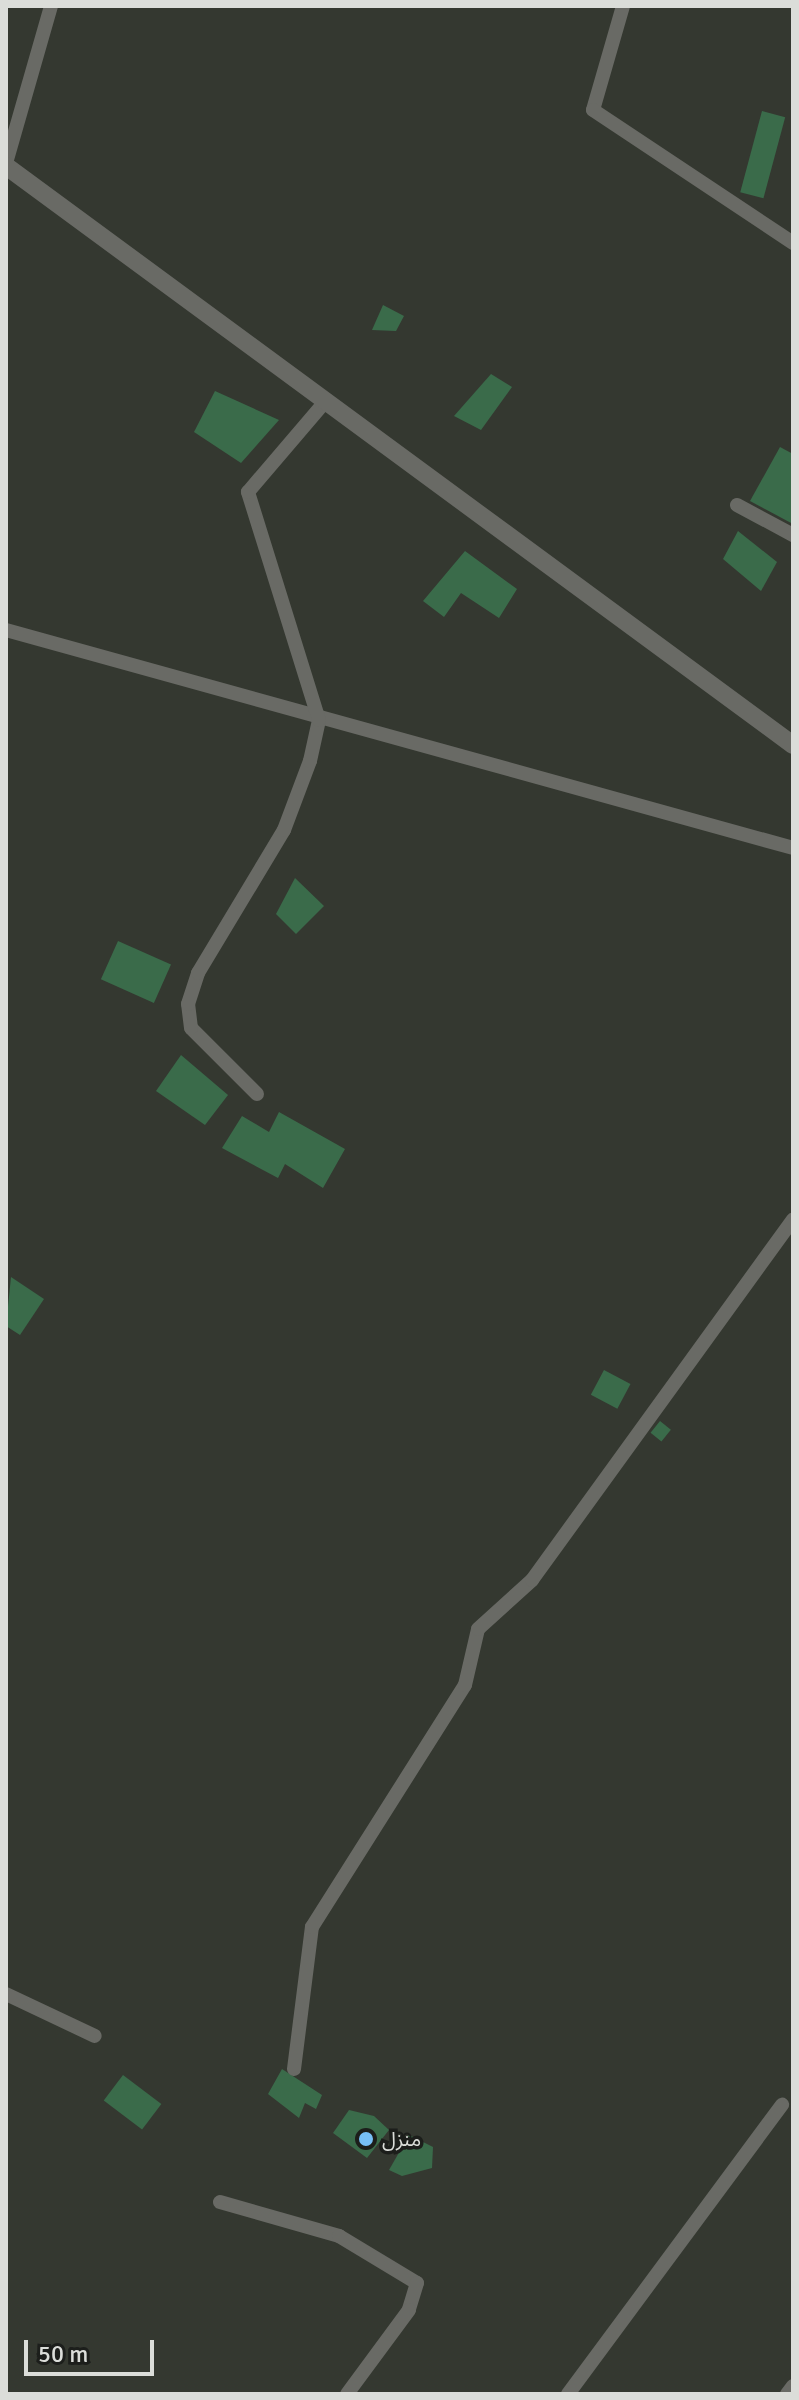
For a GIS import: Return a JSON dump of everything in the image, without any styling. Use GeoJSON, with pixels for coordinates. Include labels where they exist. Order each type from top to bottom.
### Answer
{"type":"FeatureCollection","features":[{"type":"Feature","properties":{"kind":"street"},"geometry":{"type":"LineString","coordinates":[[51,6],[6,165],[793,745]]}},
{"type":"Feature","properties":{"kind":"street"},"geometry":{"type":"LineString","coordinates":[[623,6],[593,110],[793,243]]}},
{"type":"Feature","properties":{"kind":"street"},"geometry":{"type":"LineString","coordinates":[[257,1094],[191,1028],[188,1004],[198,973],[284,830],[319,720],[248,492],[325,402]]}},
{"type":"Feature","properties":{"kind":"street"},"geometry":{"type":"LineString","coordinates":[[737,505],[793,535]]}},
{"type":"Feature","properties":{"kind":"street"},"geometry":{"type":"LineString","coordinates":[[6,630],[319,720],[793,848]]}},
{"type":"Feature","properties":{"kind":"street"},"geometry":{"type":"LineString","coordinates":[[294,2069],[312,1927],[465,1685],[478,1629],[532,1580],[793,1219]]}},
{"type":"Feature","properties":{"kind":"street"},"geometry":{"type":"LineString","coordinates":[[6,1994],[95,2036]]}},
{"type":"Feature","properties":{"kind":"street"},"geometry":{"type":"LineString","coordinates":[[568,2394],[782,2105]]}},
{"type":"Feature","properties":{"kind":"street"},"geometry":{"type":"LineString","coordinates":[[220,2202],[339,2236],[417,2283],[409,2310],[347,2394]]}},
{"type":"Feature","properties":{"kind":"street"},"geometry":{"type":"LineString","coordinates":[[787,2394],[793,2386]]}},
{"type":"Feature","properties":{"kind":"building"},"geometry":{"type":"Polygon","coordinates":[[[762,111],[785,117],[763,198],[740,192],[762,111]]]}},
{"type":"Feature","properties":{"kind":"building"},"geometry":{"type":"Polygon","coordinates":[[[383,305],[404,316],[396,331],[372,330],[383,305]]]}},
{"type":"Feature","properties":{"kind":"building"},"geometry":{"type":"Polygon","coordinates":[[[491,374],[512,387],[481,430],[454,416],[491,374]]]}},
{"type":"Feature","properties":{"kind":"building"},"geometry":{"type":"Polygon","coordinates":[[[215,391],[279,420],[241,463],[194,432],[215,391]]]}},
{"type":"Feature","properties":{"kind":"building"},"geometry":{"type":"Polygon","coordinates":[[[780,447],[793,454],[793,524],[750,501],[780,447]]]}},
{"type":"Feature","properties":{"kind":"building"},"geometry":{"type":"Polygon","coordinates":[[[738,531],[777,562],[761,591],[723,559],[738,531]]]}},
{"type":"Feature","properties":{"kind":"building"},"geometry":{"type":"Polygon","coordinates":[[[465,551],[517,589],[499,618],[461,593],[444,617],[423,601],[465,551]]]}},
{"type":"Feature","properties":{"kind":"building"},"geometry":{"type":"Polygon","coordinates":[[[295,878],[324,906],[296,934],[276,914],[295,878]]]}},
{"type":"Feature","properties":{"kind":"building"},"geometry":{"type":"Polygon","coordinates":[[[118,941],[171,965],[154,1003],[101,979],[118,941]]]}},
{"type":"Feature","properties":{"kind":"building"},"geometry":{"type":"Polygon","coordinates":[[[181,1055],[228,1095],[205,1125],[156,1091],[181,1055]]]}},
{"type":"Feature","properties":{"kind":"building"},"geometry":{"type":"Polygon","coordinates":[[[279,1112],[345,1149],[323,1188],[285,1164],[278,1178],[222,1148],[242,1116],[269,1132],[279,1112]]]}},
{"type":"Feature","properties":{"kind":"building"},"geometry":{"type":"Polygon","coordinates":[[[11,1277],[44,1299],[20,1335],[6,1326],[11,1277]]]}},
{"type":"Feature","properties":{"kind":"building"},"geometry":{"type":"Polygon","coordinates":[[[604,1370],[630,1384],[617,1409],[591,1395],[604,1370]]]}},
{"type":"Feature","properties":{"kind":"building"},"geometry":{"type":"Polygon","coordinates":[[[660,1421],[671,1430],[661,1441],[651,1433],[660,1421]]]}},
{"type":"Feature","properties":{"kind":"building"},"geometry":{"type":"Polygon","coordinates":[[[282,2069],[322,2095],[316,2109],[305,2103],[299,2118],[268,2094],[282,2069]]]}},
{"type":"Feature","properties":{"kind":"building"},"geometry":{"type":"Polygon","coordinates":[[[123,2075],[161,2104],[142,2129],[104,2101],[123,2075]]]}},
{"type":"Feature","properties":{"kind":"building","name":"منزل"},"geometry":{"type":"Polygon","coordinates":[[[349,2110],[374,2116],[389,2130],[367,2158],[333,2133],[349,2110]]]}},
{"type":"Feature","properties":{"kind":"building","name":"منزل"},"geometry":{"type":"Polygon","coordinates":[[[409,2135],[433,2147],[432,2168],[402,2176],[389,2170],[409,2135]]]}},
{"type":"Feature","properties":{"kind":"place","name":"منزل"},"geometry":{"type":"Point","coordinates":[366,2139]}}]}
